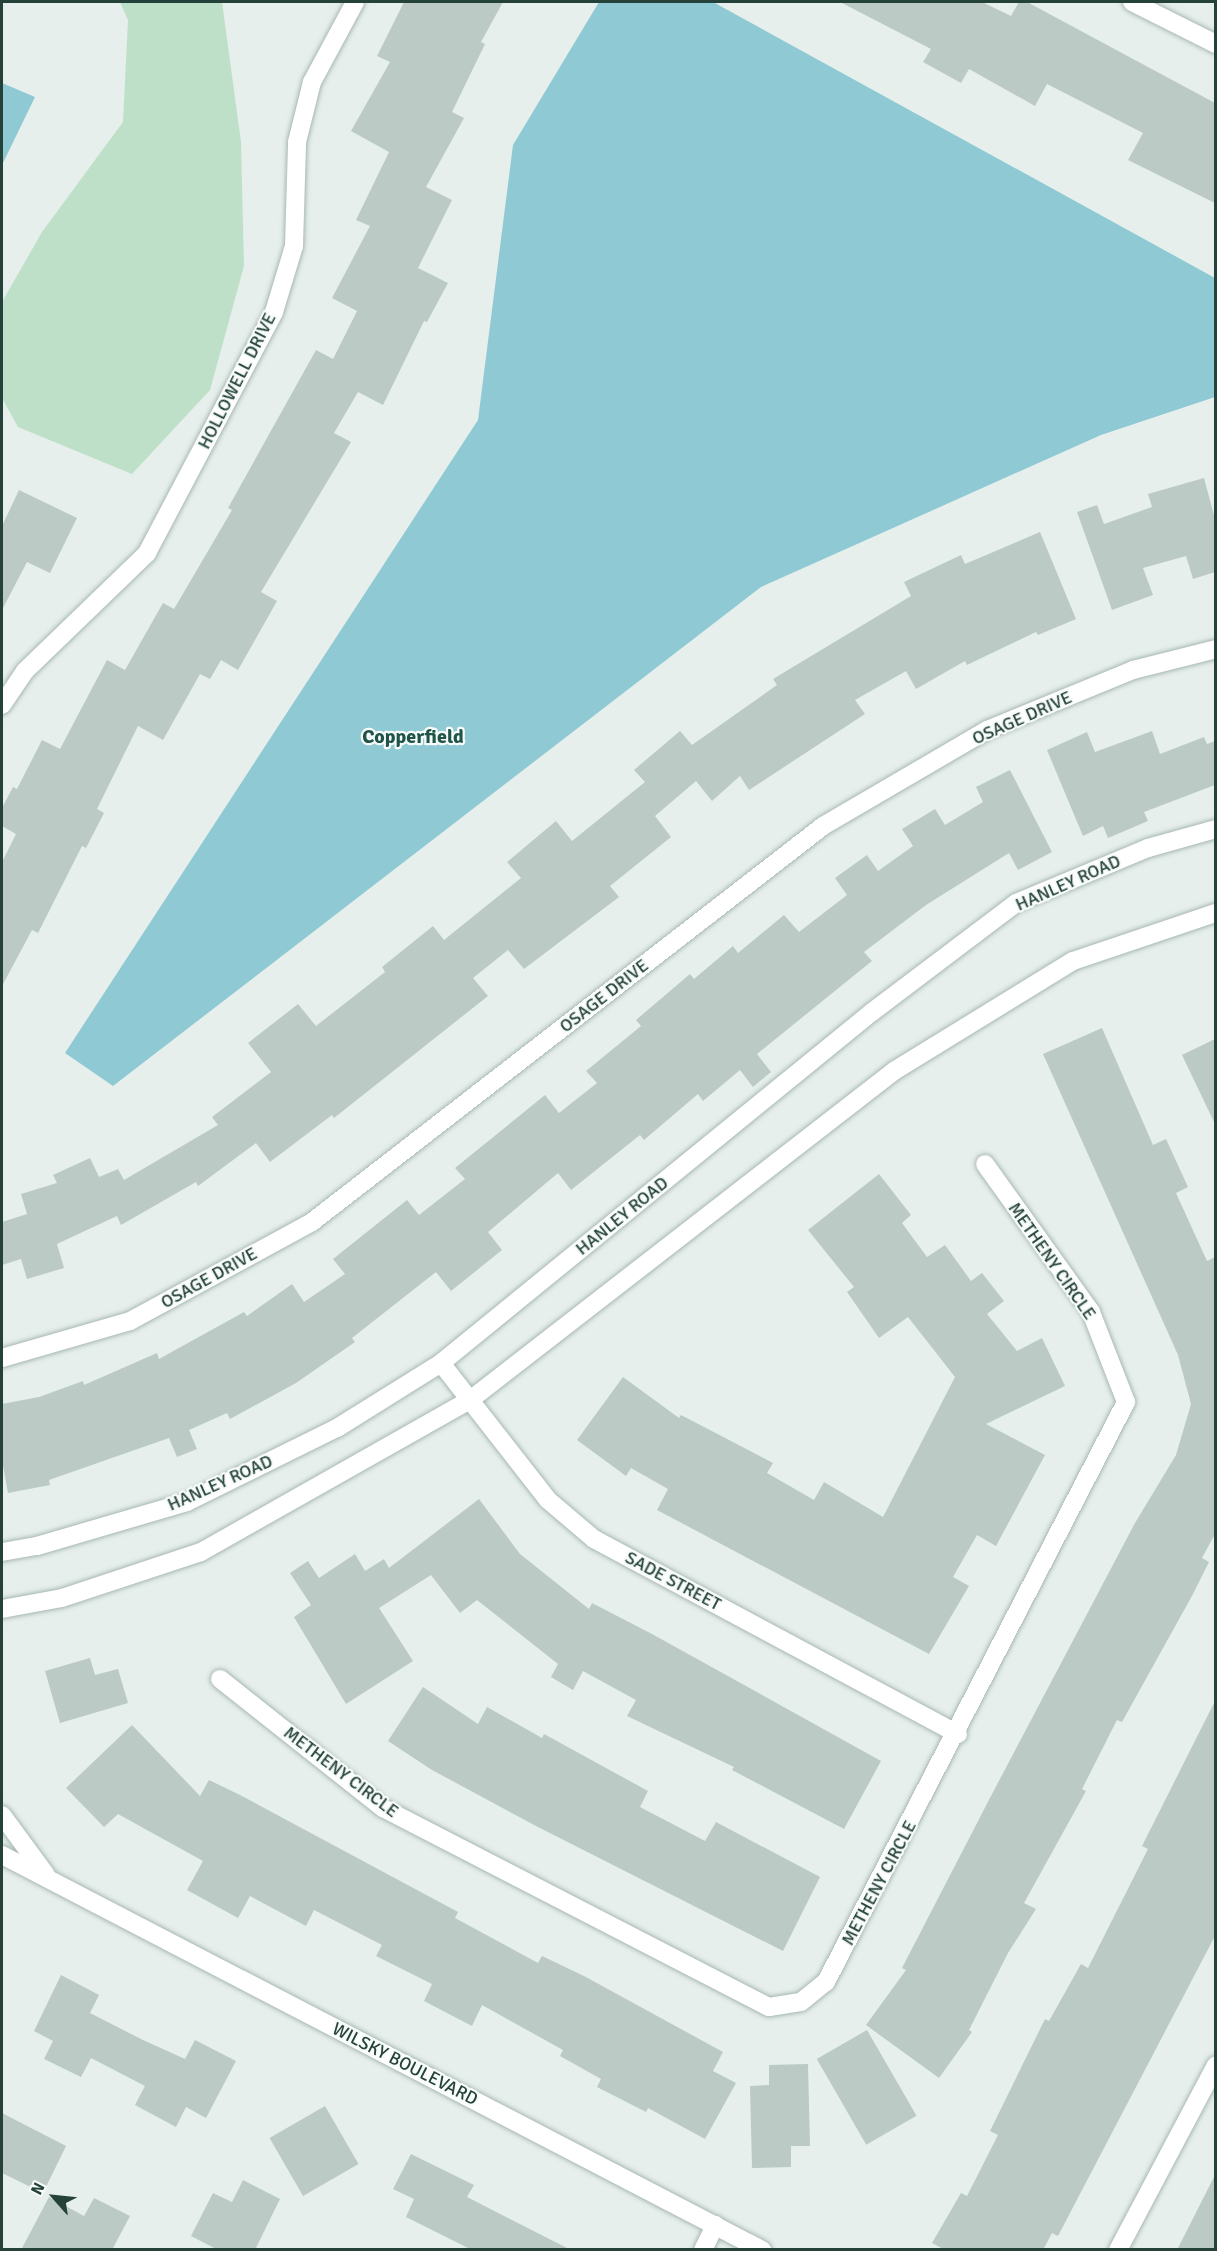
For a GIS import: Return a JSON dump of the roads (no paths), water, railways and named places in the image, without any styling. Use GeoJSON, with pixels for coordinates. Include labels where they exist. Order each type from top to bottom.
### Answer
{"type":"FeatureCollection","features":[{"type":"Feature","properties":{"kind":"street","name":"HOLLOWELL DRIVE"},"geometry":{"type":"LineString","coordinates":[[2,705],[25,671],[147,553],[274,312],[294,246],[297,142],[312,82],[355,2]]}},
{"type":"Feature","properties":{"kind":"street"},"geometry":{"type":"LineString","coordinates":[[1132,2],[1215,44]]}},
{"type":"Feature","properties":{"kind":"street","name":"OSAGE DRIVE"},"geometry":{"type":"LineString","coordinates":[[2,1358],[130,1322],[312,1222],[823,826],[977,736],[1133,670],[1215,649]]}},
{"type":"Feature","properties":{"kind":"street","name":"HANLEY ROAD"},"geometry":{"type":"LineString","coordinates":[[2,1552],[37,1546],[187,1502],[337,1428],[441,1363],[872,1012],[1016,903],[1148,848],[1215,829]]}},
{"type":"Feature","properties":{"kind":"street"},"geometry":{"type":"LineString","coordinates":[[2,1609],[62,1599],[201,1552],[470,1400],[894,1071],[1073,961],[1215,913]]}},
{"type":"Feature","properties":{"kind":"street","name":"METHENY CIRCLE"},"geometry":{"type":"LineString","coordinates":[[219,1679],[383,1808],[769,2007],[801,2002],[826,1982],[958,1734],[1126,1402],[1091,1312],[985,1164]]}},
{"type":"Feature","properties":{"kind":"street","name":"SADE STREET"},"geometry":{"type":"LineString","coordinates":[[441,1363],[548,1500],[594,1539],[958,1734]]}},
{"type":"Feature","properties":{"kind":"street","name":"WILSKY BOULEVARD"},"geometry":{"type":"LineString","coordinates":[[2,1815],[49,1879]]}},
{"type":"Feature","properties":{"kind":"street","name":"WILSKY BOULEVARD"},"geometry":{"type":"LineString","coordinates":[[2,1855],[762,2250]]}},
{"type":"Feature","properties":{"kind":"street"},"geometry":{"type":"LineString","coordinates":[[1118,2250],[1215,2065]]}},
{"type":"Feature","properties":{"kind":"street"},"geometry":{"type":"LineString","coordinates":[[703,2250],[715,2225]]}},
{"type":"Feature","properties":{"kind":"water"},"geometry":{"type":"Polygon","coordinates":[[[599,2],[713,2],[1215,278],[1215,397],[1101,435],[761,587],[113,1086],[65,1053],[478,420],[513,145],[599,2]]]}},
{"type":"Feature","properties":{"kind":"water"},"geometry":{"type":"Polygon","coordinates":[[[2,83],[35,97],[2,165],[2,83]]]}},
{"type":"Feature","properties":{"kind":"district","name":"Copperfield"},"geometry":{"type":"Point","coordinates":[413,736]}}]}
